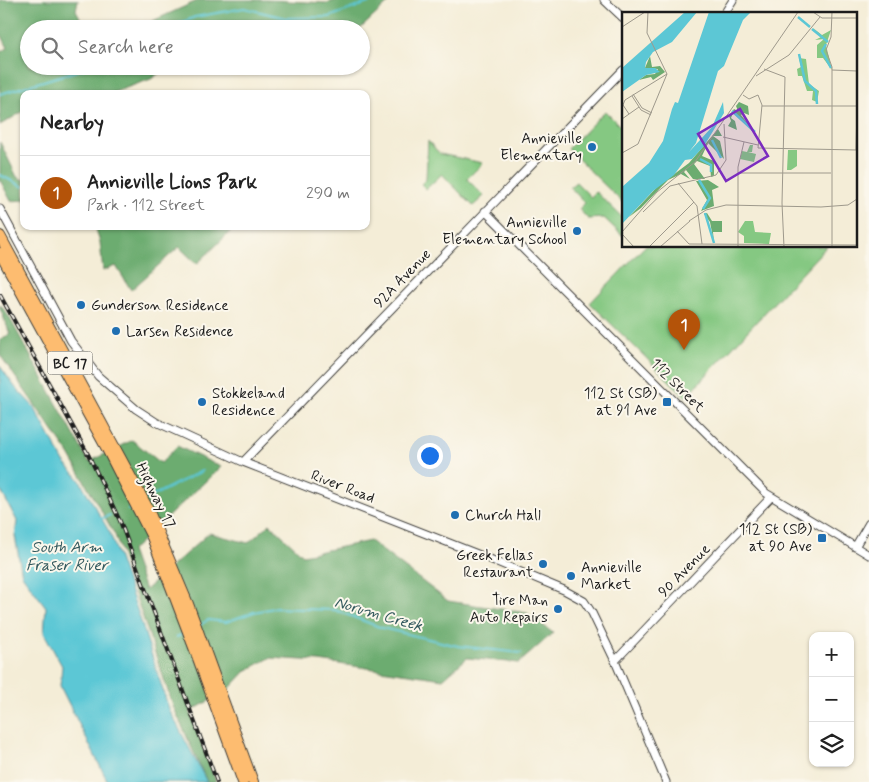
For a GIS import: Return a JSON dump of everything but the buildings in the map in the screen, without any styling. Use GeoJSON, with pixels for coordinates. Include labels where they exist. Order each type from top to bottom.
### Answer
{"type":"FeatureCollection","features":[{"type":"Feature","properties":{"kind":"highway","name":"Highway 17"},"geometry":{"type":"LineString","coordinates":[[0,236],[144,509],[253,782]]}},
{"type":"Feature","properties":{"kind":"highway","name":"Highway 17"},"geometry":{"type":"LineString","coordinates":[[0,253],[136,494]]}},
{"type":"Feature","properties":{"kind":"highway","name":"Highway 17"},"geometry":{"type":"LineString","coordinates":[[199,649],[243,782]]}},
{"type":"Feature","properties":{"kind":"street"},"geometry":{"type":"LineString","coordinates":[[604,0],[622,17]]}},
{"type":"Feature","properties":{"kind":"street"},"geometry":{"type":"LineString","coordinates":[[725,12],[733,0]]}},
{"type":"Feature","properties":{"kind":"street","name":"92A Avenue"},"geometry":{"type":"LineString","coordinates":[[243,462],[622,71]]}},
{"type":"Feature","properties":{"kind":"street","name":"River Road"},"geometry":{"type":"LineString","coordinates":[[0,209],[71,341],[98,376],[136,409],[156,422],[243,462],[485,556],[584,601],[592,613],[615,661],[666,782]]}},
{"type":"Feature","properties":{"kind":"street","name":"112 Street"},"geometry":{"type":"LineString","coordinates":[[485,211],[771,497],[869,556]]}},
{"type":"Feature","properties":{"kind":"street","name":"90 Avenue"},"geometry":{"type":"LineString","coordinates":[[615,661],[771,497]]}},
{"type":"Feature","properties":{"kind":"street"},"geometry":{"type":"LineString","coordinates":[[855,546],[869,523]]}},
{"type":"Feature","properties":{"kind":"green space"},"geometry":{"type":"Polygon","coordinates":[[[0,0],[78,0],[76,10],[81,20],[20,20],[20,75],[157,75],[151,79],[120,90],[20,90],[20,113],[0,125],[0,52],[8,48],[0,32],[0,0]]]}},
{"type":"Feature","properties":{"kind":"green space"},"geometry":{"type":"Polygon","coordinates":[[[199,0],[266,0],[327,3],[337,0],[394,0],[370,20],[155,20],[199,0]]]}},
{"type":"Feature","properties":{"kind":"green space"},"geometry":{"type":"Polygon","coordinates":[[[605,111],[622,128],[622,202],[568,149],[605,111]]]}},
{"type":"Feature","properties":{"kind":"green space"},"geometry":{"type":"Polygon","coordinates":[[[428,141],[440,154],[483,163],[467,179],[484,196],[473,206],[442,174],[426,189],[421,184],[426,179],[428,141]]]}},
{"type":"Feature","properties":{"kind":"green space"},"geometry":{"type":"Polygon","coordinates":[[[0,142],[17,177],[20,178],[20,200],[11,201],[0,180],[0,142]]]}},
{"type":"Feature","properties":{"kind":"green space"},"geometry":{"type":"Polygon","coordinates":[[[576,182],[591,197],[596,192],[622,217],[622,235],[604,218],[588,219],[579,209],[585,203],[570,187],[576,182]]]}},
{"type":"Feature","properties":{"kind":"green space"},"geometry":{"type":"Polygon","coordinates":[[[96,230],[232,230],[197,264],[179,247],[131,290],[116,266],[103,271],[100,242],[96,230]]]}},
{"type":"Feature","properties":{"kind":"green space"},"geometry":{"type":"Polygon","coordinates":[[[643,248],[825,248],[686,397],[590,303],[643,248]]]}},
{"type":"Feature","properties":{"kind":"green space"},"geometry":{"type":"Polygon","coordinates":[[[0,304],[8,315],[89,462],[132,440],[161,463],[177,446],[221,467],[131,551],[145,590],[209,533],[248,543],[270,524],[303,555],[370,541],[448,601],[527,613],[553,633],[519,663],[467,658],[443,679],[319,661],[270,658],[247,670],[229,689],[190,712],[216,782],[207,782],[173,706],[115,535],[69,454],[0,355],[0,340],[10,334],[0,304]]]}},
{"type":"Feature","properties":{"kind":"water","name":"South Arm Fraser River"},"geometry":{"type":"Polygon","coordinates":[[[0,366],[15,387],[34,407],[64,462],[79,479],[110,533],[169,709],[207,782],[108,782],[60,686],[62,666],[44,633],[46,607],[22,575],[15,536],[17,521],[0,489],[0,366]]]}},
{"type":"Feature","properties":{"kind":"waterway"},"geometry":{"type":"LineString","coordinates":[[188,20],[244,8],[286,18],[329,17],[376,0]]}},
{"type":"Feature","properties":{"kind":"waterway"},"geometry":{"type":"LineString","coordinates":[[0,94],[63,75]]}},
{"type":"Feature","properties":{"kind":"waterway"},"geometry":{"type":"LineString","coordinates":[[0,175],[20,185]]}},
{"type":"Feature","properties":{"kind":"waterway"},"geometry":{"type":"LineString","coordinates":[[146,499],[202,471]]}},
{"type":"Feature","properties":{"kind":"waterway"},"geometry":{"type":"LineString","coordinates":[[128,510],[134,506]]}},
{"type":"Feature","properties":{"kind":"waterway"},"geometry":{"type":"LineString","coordinates":[[101,519],[110,515]]}},
{"type":"Feature","properties":{"kind":"waterway","name":"Norum Creek"},"geometry":{"type":"LineString","coordinates":[[200,625],[208,620],[226,622],[254,612],[274,608],[335,610],[382,628],[458,646],[521,653]]}},
{"type":"Feature","properties":{"kind":"waterway","name":"Norum Creek"},"geometry":{"type":"LineString","coordinates":[[177,637],[185,633]]}},
{"type":"Feature","properties":{"kind":"railway"},"geometry":{"type":"LineString","coordinates":[[0,295],[89,456],[120,521],[217,782]]}},
{"type":"Feature","properties":{"kind":"place","name":"Annieville Elementary"},"geometry":{"type":"Point","coordinates":[592,147]}},
{"type":"Feature","properties":{"kind":"place","name":"Annieville Elementary School"},"geometry":{"type":"Point","coordinates":[577,231]}},
{"type":"Feature","properties":{"kind":"place","name":"Gunderson Residence"},"geometry":{"type":"Point","coordinates":[81,305]}},
{"type":"Feature","properties":{"kind":"place","name":"Larsen Residence"},"geometry":{"type":"Point","coordinates":[116,331]}},
{"type":"Feature","properties":{"kind":"place","name":"Annieville Lions Park"},"geometry":{"type":"Point","coordinates":[684,350]}},
{"type":"Feature","properties":{"kind":"place","name":"Stokkeland Residence"},"geometry":{"type":"Point","coordinates":[202,402]}},
{"type":"Feature","properties":{"kind":"place","name":"112 St (SB) at 91 Ave"},"geometry":{"type":"Point","coordinates":[667,402]}},
{"type":"Feature","properties":{"kind":"place","name":"Church Hall"},"geometry":{"type":"Point","coordinates":[455,515]}},
{"type":"Feature","properties":{"kind":"place","name":"112 St (SB) at 90 Ave"},"geometry":{"type":"Point","coordinates":[822,538]}},
{"type":"Feature","properties":{"kind":"place","name":"Greek Fellas Restaurant"},"geometry":{"type":"Point","coordinates":[543,564]}},
{"type":"Feature","properties":{"kind":"place","name":"Annieville Market"},"geometry":{"type":"Point","coordinates":[571,576]}},
{"type":"Feature","properties":{"kind":"place","name":"Tire Man Auto Repairs"},"geometry":{"type":"Point","coordinates":[558,609]}}]}
